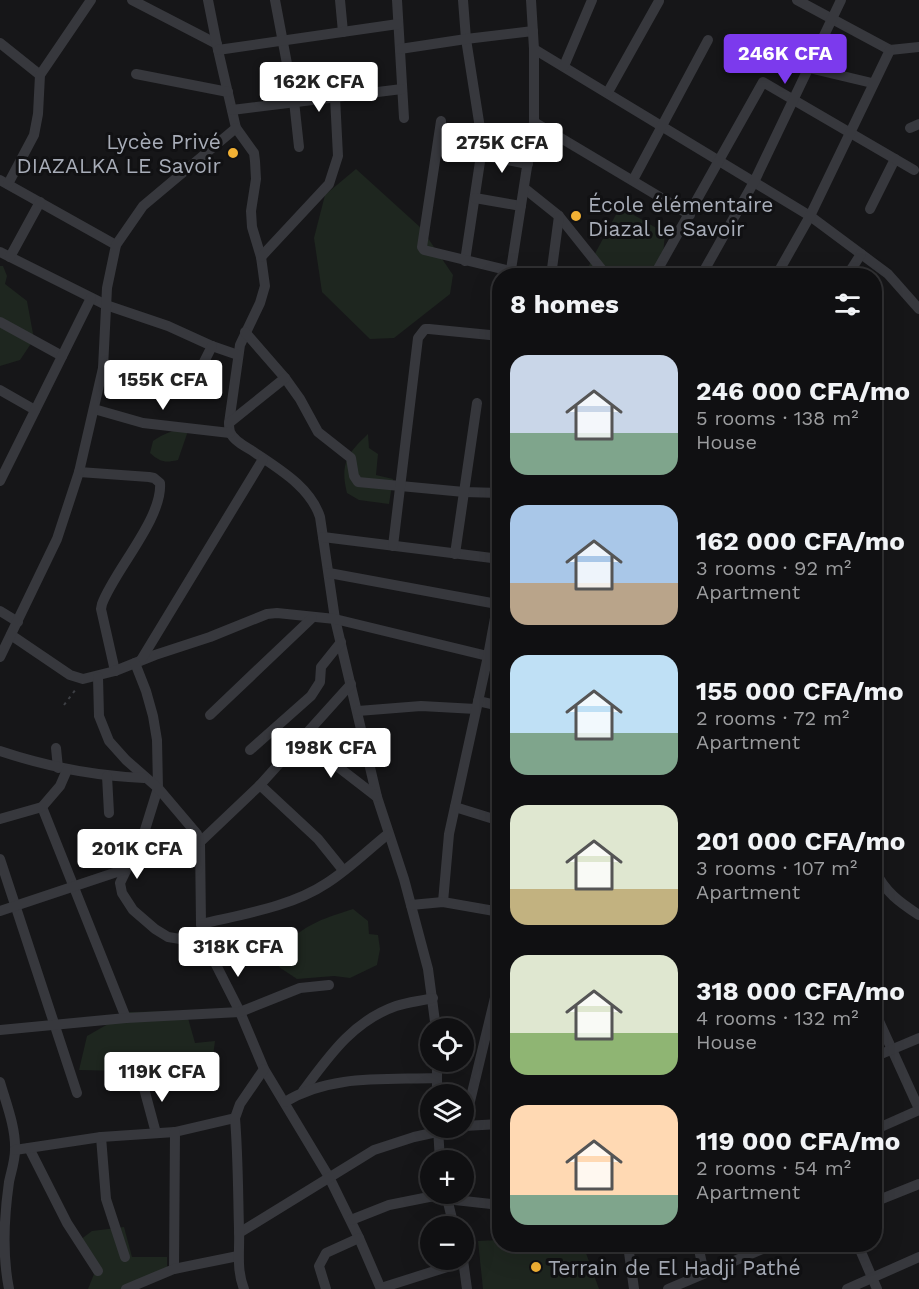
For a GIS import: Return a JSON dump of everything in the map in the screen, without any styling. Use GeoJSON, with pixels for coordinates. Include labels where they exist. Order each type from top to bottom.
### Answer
{"type":"FeatureCollection","features":[{"type":"Feature","properties":{"kind":"street"},"geometry":{"type":"LineString","coordinates":[[91,0],[40,75],[38,114],[34,135],[4,182],[116,245]]}},
{"type":"Feature","properties":{"kind":"street"},"geometry":{"type":"LineString","coordinates":[[132,0],[217,46],[283,40],[398,24]]}},
{"type":"Feature","properties":{"kind":"street"},"geometry":{"type":"LineString","coordinates":[[208,0],[236,128],[254,153],[256,179],[251,211],[252,227],[261,257],[265,286],[264,294],[245,332],[238,355],[230,428],[240,443],[309,495],[316,506],[335,619],[377,797],[411,905],[433,998],[435,1018]]}},
{"type":"Feature","properties":{"kind":"street"},"geometry":{"type":"LineString","coordinates":[[275,0],[294,101],[298,147]]}},
{"type":"Feature","properties":{"kind":"street"},"geometry":{"type":"LineString","coordinates":[[340,0],[343,32]]}},
{"type":"Feature","properties":{"kind":"street"},"geometry":{"type":"LineString","coordinates":[[397,0],[404,118]]}},
{"type":"Feature","properties":{"kind":"street"},"geometry":{"type":"LineString","coordinates":[[463,0],[466,39],[480,122],[481,155],[465,261]]}},
{"type":"Feature","properties":{"kind":"street"},"geometry":{"type":"LineString","coordinates":[[511,268],[534,122],[531,0]]}},
{"type":"Feature","properties":{"kind":"street"},"geometry":{"type":"LineString","coordinates":[[564,66],[592,0]]}},
{"type":"Feature","properties":{"kind":"street"},"geometry":{"type":"LineString","coordinates":[[797,0],[890,50],[919,47]]}},
{"type":"Feature","properties":{"kind":"street"},"geometry":{"type":"LineString","coordinates":[[706,268],[754,182],[841,0]]}},
{"type":"Feature","properties":{"kind":"street"},"geometry":{"type":"LineString","coordinates":[[608,92],[659,1]]}},
{"type":"Feature","properties":{"kind":"street"},"geometry":{"type":"LineString","coordinates":[[399,50],[533,31]]}},
{"type":"Feature","properties":{"kind":"street"},"geometry":{"type":"LineString","coordinates":[[633,180],[708,40]]}},
{"type":"Feature","properties":{"kind":"street"},"geometry":{"type":"LineString","coordinates":[[0,43],[40,75]]}},
{"type":"Feature","properties":{"kind":"street"},"geometry":{"type":"LineString","coordinates":[[534,49],[810,216],[880,268]]}},
{"type":"Feature","properties":{"kind":"street"},"geometry":{"type":"LineString","coordinates":[[781,268],[810,216],[872,83],[890,50]]}},
{"type":"Feature","properties":{"kind":"street"},"geometry":{"type":"LineString","coordinates":[[809,68],[872,83]]}},
{"type":"Feature","properties":{"kind":"street"},"geometry":{"type":"LineString","coordinates":[[136,74],[228,92]]}},
{"type":"Feature","properties":{"kind":"street"},"geometry":{"type":"LineString","coordinates":[[659,268],[763,82],[914,170]]}},
{"type":"Feature","properties":{"kind":"street"},"geometry":{"type":"LineString","coordinates":[[232,110],[402,89]]}},
{"type":"Feature","properties":{"kind":"street"},"geometry":{"type":"LineString","coordinates":[[261,257],[329,184],[338,156],[335,97]]}},
{"type":"Feature","properties":{"kind":"street"},"geometry":{"type":"LineString","coordinates":[[441,121],[422,244],[424,250],[492,269]]}},
{"type":"Feature","properties":{"kind":"street"},"geometry":{"type":"LineString","coordinates":[[534,122],[690,215]]}},
{"type":"Feature","properties":{"kind":"street"},"geometry":{"type":"LineString","coordinates":[[0,657],[57,539],[79,472],[103,368],[107,288],[116,245],[143,206],[236,128]]}},
{"type":"Feature","properties":{"kind":"street"},"geometry":{"type":"LineString","coordinates":[[481,155],[528,164]]}},
{"type":"Feature","properties":{"kind":"street"},"geometry":{"type":"LineString","coordinates":[[870,209],[896,159]]}},
{"type":"Feature","properties":{"kind":"street"},"geometry":{"type":"LineString","coordinates":[[524,188],[559,216],[601,268]]}},
{"type":"Feature","properties":{"kind":"street"},"geometry":{"type":"LineString","coordinates":[[475,198],[521,206]]}},
{"type":"Feature","properties":{"kind":"street"},"geometry":{"type":"LineString","coordinates":[[40,202],[5,255],[106,305],[168,326],[238,355]]}},
{"type":"Feature","properties":{"kind":"street"},"geometry":{"type":"LineString","coordinates":[[552,268],[559,216]]}},
{"type":"Feature","properties":{"kind":"street"},"geometry":{"type":"LineString","coordinates":[[852,268],[861,254]]}},
{"type":"Feature","properties":{"kind":"street"},"geometry":{"type":"LineString","coordinates":[[882,270],[919,309]]}},
{"type":"Feature","properties":{"kind":"street"},"geometry":{"type":"LineString","coordinates":[[0,481],[4,465],[35,410],[91,298]]}},
{"type":"Feature","properties":{"kind":"street"},"geometry":{"type":"LineString","coordinates":[[0,322],[62,356]]}},
{"type":"Feature","properties":{"kind":"street"},"geometry":{"type":"LineString","coordinates":[[393,546],[418,338],[425,329],[492,335]]}},
{"type":"Feature","properties":{"kind":"street"},"geometry":{"type":"LineString","coordinates":[[245,332],[285,378],[300,399],[318,432],[351,458],[354,476],[358,482],[492,493]]}},
{"type":"Feature","properties":{"kind":"street"},"geometry":{"type":"LineString","coordinates":[[103,368],[161,366],[195,372],[201,368],[212,346]]}},
{"type":"Feature","properties":{"kind":"street"},"geometry":{"type":"LineString","coordinates":[[94,408],[143,423],[230,428],[285,378]]}},
{"type":"Feature","properties":{"kind":"street"},"geometry":{"type":"LineString","coordinates":[[0,390],[35,410]]}},
{"type":"Feature","properties":{"kind":"street"},"geometry":{"type":"LineString","coordinates":[[455,554],[477,402]]}},
{"type":"Feature","properties":{"kind":"street"},"geometry":{"type":"LineString","coordinates":[[205,943],[168,937],[133,910],[122,893],[120,884],[144,833],[158,788],[157,740],[138,662],[263,459]]}},
{"type":"Feature","properties":{"kind":"street"},"geometry":{"type":"LineString","coordinates":[[79,472],[149,477],[160,483],[161,489],[151,516],[102,604],[101,609],[115,671]]}},
{"type":"Feature","properties":{"kind":"street"},"geometry":{"type":"LineString","coordinates":[[323,537],[492,558]]}},
{"type":"Feature","properties":{"kind":"street"},"geometry":{"type":"LineString","coordinates":[[329,573],[492,607]]}},
{"type":"Feature","properties":{"kind":"street"},"geometry":{"type":"LineString","coordinates":[[0,611],[18,622]]}},
{"type":"Feature","properties":{"kind":"street"},"geometry":{"type":"LineString","coordinates":[[11,635],[70,675],[83,679],[98,677],[267,614],[277,613],[335,619],[492,657]]}},
{"type":"Feature","properties":{"kind":"street"},"geometry":{"type":"LineString","coordinates":[[210,715],[312,618]]}},
{"type":"Feature","properties":{"kind":"street"},"geometry":{"type":"LineString","coordinates":[[443,902],[449,834],[492,637]]}},
{"type":"Feature","properties":{"kind":"street"},"geometry":{"type":"LineString","coordinates":[[250,750],[311,696],[320,682],[319,671],[324,660],[341,642]]}},
{"type":"Feature","properties":{"kind":"street"},"geometry":{"type":"LineString","coordinates":[[98,677],[99,717],[104,731],[116,750],[144,778],[158,788],[190,825],[200,842],[201,924],[205,943],[240,1012],[264,1069],[329,1177],[351,1220],[381,1289],[437,1270]]}},
{"type":"Feature","properties":{"kind":"street"},"geometry":{"type":"LineString","coordinates":[[200,842],[260,785],[351,684]]}},
{"type":"Feature","properties":{"kind":"street"},"geometry":{"type":"LineString","coordinates":[[358,711],[421,706],[492,706]]}},
{"type":"Feature","properties":{"kind":"street"},"geometry":{"type":"LineString","coordinates":[[302,739],[377,797]]}},
{"type":"Feature","properties":{"kind":"street"},"geometry":{"type":"LineString","coordinates":[[0,819],[42,807],[60,786],[63,769],[56,748]]}},
{"type":"Feature","properties":{"kind":"street"},"geometry":{"type":"LineString","coordinates":[[0,751],[63,769],[107,776],[144,778]]}},
{"type":"Feature","properties":{"kind":"street"},"geometry":{"type":"LineString","coordinates":[[107,776],[109,813]]}},
{"type":"Feature","properties":{"kind":"street"},"geometry":{"type":"LineString","coordinates":[[260,785],[318,839],[343,870]]}},
{"type":"Feature","properties":{"kind":"street"},"geometry":{"type":"LineString","coordinates":[[42,807],[126,1018]]}},
{"type":"Feature","properties":{"kind":"street"},"geometry":{"type":"LineString","coordinates":[[454,807],[492,819]]}},
{"type":"Feature","properties":{"kind":"street"},"geometry":{"type":"LineString","coordinates":[[201,924],[297,899],[328,883],[388,834]]}},
{"type":"Feature","properties":{"kind":"street"},"geometry":{"type":"LineString","coordinates":[[0,859],[76,1093]]}},
{"type":"Feature","properties":{"kind":"street"},"geometry":{"type":"LineString","coordinates":[[0,911],[126,869]]}},
{"type":"Feature","properties":{"kind":"street"},"geometry":{"type":"LineString","coordinates":[[882,882],[900,904],[919,915]]}},
{"type":"Feature","properties":{"kind":"street"},"geometry":{"type":"LineString","coordinates":[[411,905],[443,902],[492,911]]}},
{"type":"Feature","properties":{"kind":"street"},"geometry":{"type":"LineString","coordinates":[[0,1030],[126,1018],[240,1012],[300,988],[329,985]]}},
{"type":"Feature","properties":{"kind":"street"},"geometry":{"type":"LineString","coordinates":[[303,1091],[339,1044],[363,1022],[396,1006],[433,998]]}},
{"type":"Feature","properties":{"kind":"street"},"geometry":{"type":"LineString","coordinates":[[474,1085],[492,1010]]}},
{"type":"Feature","properties":{"kind":"street"},"geometry":{"type":"LineString","coordinates":[[882,1028],[919,1109],[882,1126]]}},
{"type":"Feature","properties":{"kind":"street"},"geometry":{"type":"LineString","coordinates":[[882,1054],[919,1038]]}},
{"type":"Feature","properties":{"kind":"street"},"geometry":{"type":"LineString","coordinates":[[244,1289],[238,1256],[235,1118],[240,1104],[264,1069]]}},
{"type":"Feature","properties":{"kind":"street"},"geometry":{"type":"LineString","coordinates":[[437,1072],[437,1084]]}},
{"type":"Feature","properties":{"kind":"street"},"geometry":{"type":"LineString","coordinates":[[285,1102],[303,1091],[339,1082],[437,1078]]}},
{"type":"Feature","properties":{"kind":"street"},"geometry":{"type":"LineString","coordinates":[[142,1081],[156,1133]]}},
{"type":"Feature","properties":{"kind":"street"},"geometry":{"type":"LineString","coordinates":[[0,1082],[15,1150],[2,1247],[9,1289]]}},
{"type":"Feature","properties":{"kind":"street"},"geometry":{"type":"LineString","coordinates":[[15,1150],[101,1137],[175,1132],[235,1118]]}},
{"type":"Feature","properties":{"kind":"street"},"geometry":{"type":"LineString","coordinates":[[474,1125],[492,1124]]}},
{"type":"Feature","properties":{"kind":"street"},"geometry":{"type":"LineString","coordinates":[[174,1269],[175,1132]]}},
{"type":"Feature","properties":{"kind":"street"},"geometry":{"type":"LineString","coordinates":[[239,1233],[374,1150],[420,1135]]}},
{"type":"Feature","properties":{"kind":"street"},"geometry":{"type":"LineString","coordinates":[[101,1137],[106,1199],[125,1257]]}},
{"type":"Feature","properties":{"kind":"street"},"geometry":{"type":"LineString","coordinates":[[29,1148],[67,1223],[98,1270]]}},
{"type":"Feature","properties":{"kind":"street"},"geometry":{"type":"LineString","coordinates":[[882,1199],[919,1184]]}},
{"type":"Feature","properties":{"kind":"street"},"geometry":{"type":"LineString","coordinates":[[351,1220],[389,1205],[420,1200]]}},
{"type":"Feature","properties":{"kind":"street"},"geometry":{"type":"LineString","coordinates":[[474,1201],[492,1204]]}},
{"type":"Feature","properties":{"kind":"street"},"geometry":{"type":"LineString","coordinates":[[326,1289],[319,1266],[326,1253],[359,1238]]}},
{"type":"Feature","properties":{"kind":"street"},"geometry":{"type":"LineString","coordinates":[[629,1252],[634,1289]]}},
{"type":"Feature","properties":{"kind":"street"},"geometry":{"type":"LineString","coordinates":[[700,1252],[704,1273]]}},
{"type":"Feature","properties":{"kind":"street"},"geometry":{"type":"LineString","coordinates":[[668,1289],[755,1252]]}},
{"type":"Feature","properties":{"kind":"street"},"geometry":{"type":"LineString","coordinates":[[861,1252],[877,1289]]}},
{"type":"Feature","properties":{"kind":"street"},"geometry":{"type":"LineString","coordinates":[[126,1289],[174,1269],[238,1256]]}},
{"type":"Feature","properties":{"kind":"street"},"geometry":{"type":"LineString","coordinates":[[847,1289],[919,1257]]}},
{"type":"Feature","properties":{"kind":"street"},"geometry":{"type":"LineString","coordinates":[[464,1270],[467,1289]]}},
{"type":"Feature","properties":{"kind":"path"},"geometry":{"type":"LineString","coordinates":[[64,705],[83,679]]}},
{"type":"Feature","properties":{"kind":"shaded area"},"geometry":{"type":"Polygon","coordinates":[[[356,169],[421,228],[453,275],[450,294],[394,338],[370,339],[322,292],[314,238],[325,195],[356,169]]]}},
{"type":"Feature","properties":{"kind":"shaded area"},"geometry":{"type":"Polygon","coordinates":[[[620,207],[665,233],[662,268],[588,268],[620,207]]]}},
{"type":"Feature","properties":{"kind":"shaded area"},"geometry":{"type":"Polygon","coordinates":[[[0,266],[3,266],[7,276],[5,284],[27,301],[34,339],[20,360],[0,366],[0,266]]]}},
{"type":"Feature","properties":{"kind":"shaded area"},"geometry":{"type":"Polygon","coordinates":[[[189,428],[178,460],[163,461],[150,453],[153,441],[157,438],[179,429],[189,428]]]}},
{"type":"Feature","properties":{"kind":"shaded area"},"geometry":{"type":"Polygon","coordinates":[[[368,434],[369,448],[378,454],[376,475],[393,479],[389,504],[359,500],[347,493],[344,474],[347,460],[355,447],[368,434]]]}},
{"type":"Feature","properties":{"kind":"shaded area"},"geometry":{"type":"Polygon","coordinates":[[[353,909],[368,921],[369,934],[378,935],[380,949],[377,965],[350,978],[334,976],[297,979],[279,967],[278,953],[295,936],[321,920],[353,909]]]}},
{"type":"Feature","properties":{"kind":"shaded area"},"geometry":{"type":"Polygon","coordinates":[[[186,1011],[195,1043],[215,1041],[213,1056],[167,1072],[79,1070],[87,1036],[129,1012],[186,1011]]]}},
{"type":"Feature","properties":{"kind":"shaded area"},"geometry":{"type":"Polygon","coordinates":[[[124,1227],[132,1257],[167,1257],[167,1274],[138,1289],[88,1289],[94,1274],[76,1243],[92,1231],[124,1227]]]}},
{"type":"Feature","properties":{"kind":"shaded area","name":"Terrain de El Hadji Pathé"},"geometry":{"type":"Polygon","coordinates":[[[492,1240],[492,1252],[586,1252],[599,1289],[483,1289],[478,1241],[492,1240]]]}},
{"type":"Feature","properties":{"kind":"place","name":"Lycèe Privé DIAZALKA LE Savoir"},"geometry":{"type":"Point","coordinates":[233,153]}},
{"type":"Feature","properties":{"kind":"place","name":"École élémentaire Diazal le Savoir"},"geometry":{"type":"Point","coordinates":[576,216]}},
{"type":"Feature","properties":{"kind":"place","name":"Terrain de El Hadji Pathé"},"geometry":{"type":"Point","coordinates":[536,1267]}}]}
